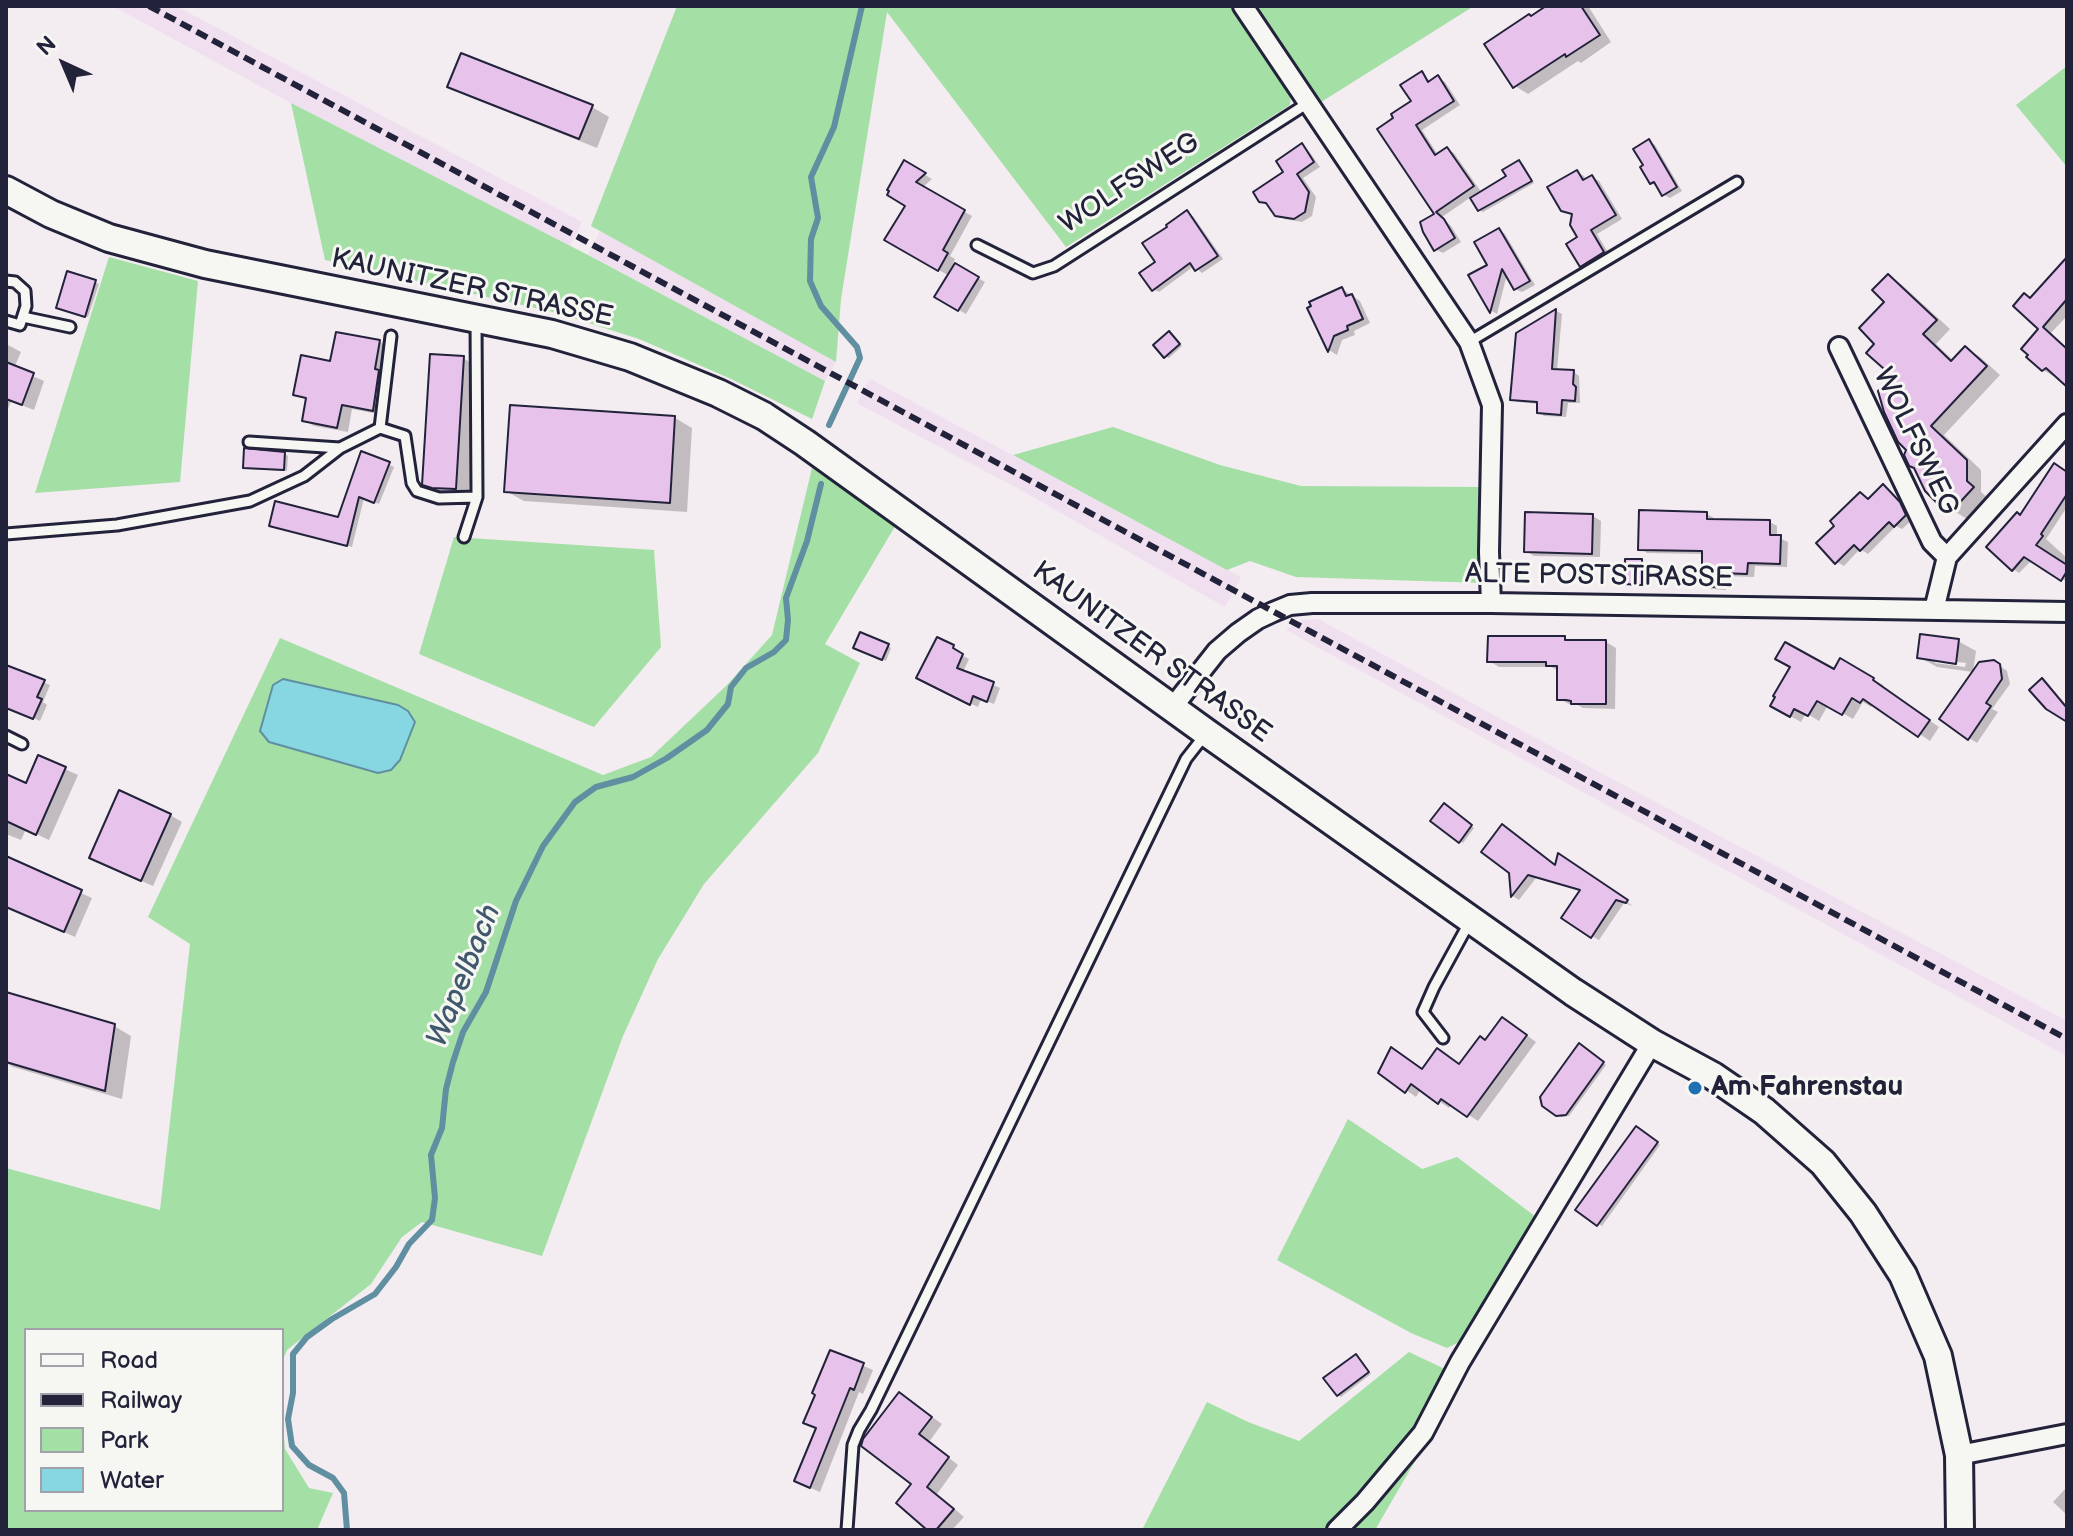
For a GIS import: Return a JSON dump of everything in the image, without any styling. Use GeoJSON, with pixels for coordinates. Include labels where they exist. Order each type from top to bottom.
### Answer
{"type":"FeatureCollection","features":[{"type":"Feature","properties":{"kind":"street"},"geometry":{"type":"LineString","coordinates":[[1243,6],[1469,342],[1492,405],[1491,603]]}},
{"type":"Feature","properties":{"kind":"street","name":"KAUNITZER STRASSE"},"geometry":{"type":"LineString","coordinates":[[6,190],[51,214],[109,238],[205,264],[552,334],[630,357],[718,393],[764,416],[805,443],[1573,992],[1652,1043],[1713,1076],[1764,1111],[1823,1163],[1863,1213],[1903,1275],[1938,1356],[1959,1455],[1960,1530]]}},
{"type":"Feature","properties":{"kind":"street","name":"WOLFSWEG"},"geometry":{"type":"LineString","coordinates":[[1839,347],[1932,542],[1947,557]]}},
{"type":"Feature","properties":{"kind":"street"},"geometry":{"type":"LineString","coordinates":[[1934,610],[1947,557],[2067,424]]}},
{"type":"Feature","properties":{"kind":"street","name":"ALTE POSTSTRASSE"},"geometry":{"type":"LineString","coordinates":[[1172,708],[1217,651],[1258,619],[1290,605],[1346,601],[2067,612]]}},
{"type":"Feature","properties":{"kind":"street"},"geometry":{"type":"LineString","coordinates":[[1337,1530],[1423,1433],[1460,1362],[1652,1043]]}},
{"type":"Feature","properties":{"kind":"street"},"geometry":{"type":"LineString","coordinates":[[1959,1455],[2067,1434]]}},
{"type":"Feature","properties":{"kind":"lane","name":"WOLFSWEG"},"geometry":{"type":"LineString","coordinates":[[977,245],[1033,273],[1054,266],[1308,103]]}},
{"type":"Feature","properties":{"kind":"lane"},"geometry":{"type":"LineString","coordinates":[[1469,342],[1737,182]]}},
{"type":"Feature","properties":{"kind":"lane"},"geometry":{"type":"LineString","coordinates":[[6,281],[15,282],[25,291],[26,306],[20,325],[6,321]]}},
{"type":"Feature","properties":{"kind":"lane"},"geometry":{"type":"LineString","coordinates":[[23,317],[70,327]]}},
{"type":"Feature","properties":{"kind":"lane"},"geometry":{"type":"LineString","coordinates":[[464,537],[477,497],[476,319]]}},
{"type":"Feature","properties":{"kind":"lane"},"geometry":{"type":"LineString","coordinates":[[380,428],[391,336]]}},
{"type":"Feature","properties":{"kind":"lane"},"geometry":{"type":"LineString","coordinates":[[6,534],[117,525],[250,501],[304,476],[340,448],[380,428],[405,436],[412,483],[417,491],[439,498],[477,497]]}},
{"type":"Feature","properties":{"kind":"lane"},"geometry":{"type":"LineString","coordinates":[[249,442],[340,448]]}},
{"type":"Feature","properties":{"kind":"lane"},"geometry":{"type":"LineString","coordinates":[[847,1530],[853,1445],[859,1430],[1186,759],[1207,733]]}},
{"type":"Feature","properties":{"kind":"lane"},"geometry":{"type":"LineString","coordinates":[[6,736],[22,744]]}},
{"type":"Feature","properties":{"kind":"lane"},"geometry":{"type":"LineString","coordinates":[[1443,1038],[1423,1012],[1471,920]]}},
{"type":"Feature","properties":{"kind":"shaded area"},"geometry":{"type":"Polygon","coordinates":[[[113,6],[176,6],[582,222],[570,246],[291,103],[113,6]]]}},
{"type":"Feature","properties":{"kind":"shaded area"},"geometry":{"type":"Polygon","coordinates":[[[600,231],[836,362],[825,381],[588,255],[600,231]]]}},
{"type":"Feature","properties":{"kind":"shaded area"},"geometry":{"type":"Polygon","coordinates":[[[870,379],[1241,577],[1225,607],[1028,494],[857,403],[870,379]]]}},
{"type":"Feature","properties":{"kind":"shaded area"},"geometry":{"type":"Polygon","coordinates":[[[1318,619],[2067,1021],[2067,1056],[1286,630],[1302,620],[1318,619]]]}},
{"type":"Feature","properties":{"kind":"green space"},"geometry":{"type":"Polygon","coordinates":[[[677,6],[1233,6],[1291,91],[1290,105],[1066,247],[887,12],[841,299],[836,362],[591,226],[677,6]]]}},
{"type":"Feature","properties":{"kind":"green space"},"geometry":{"type":"Polygon","coordinates":[[[1255,6],[1474,6],[1318,104],[1255,6]]]}},
{"type":"Feature","properties":{"kind":"green space"},"geometry":{"type":"Polygon","coordinates":[[[2067,66],[2067,167],[2016,105],[2067,66]]]}},
{"type":"Feature","properties":{"kind":"green space"},"geometry":{"type":"Polygon","coordinates":[[[291,103],[825,381],[812,419],[639,339],[557,313],[325,260],[291,103]]]}},
{"type":"Feature","properties":{"kind":"green space"},"geometry":{"type":"Polygon","coordinates":[[[109,257],[198,281],[180,482],[35,493],[109,257]]]}},
{"type":"Feature","properties":{"kind":"green space"},"geometry":{"type":"Polygon","coordinates":[[[1113,427],[1220,465],[1301,486],[1483,487],[1484,583],[1296,577],[1250,561],[1227,570],[1013,455],[1113,427]]]}},
{"type":"Feature","properties":{"kind":"green space"},"geometry":{"type":"Polygon","coordinates":[[[812,468],[897,523],[825,644],[860,663],[818,753],[704,884],[658,959],[623,1036],[542,1256],[422,1222],[402,1237],[371,1284],[287,1350],[284,1357],[284,1328],[24,1328],[24,1512],[284,1512],[284,1437],[285,1449],[309,1488],[333,1493],[317,1530],[6,1530],[6,1168],[160,1210],[190,944],[148,917],[280,638],[603,775],[651,757],[727,685],[772,635],[812,468]]]}},
{"type":"Feature","properties":{"kind":"green space"},"geometry":{"type":"Polygon","coordinates":[[[454,537],[654,550],[661,647],[594,727],[419,654],[454,537]]]}},
{"type":"Feature","properties":{"kind":"green space"},"geometry":{"type":"Polygon","coordinates":[[[1348,1119],[1422,1169],[1457,1157],[1536,1217],[1463,1340],[1447,1348],[1411,1333],[1277,1260],[1348,1119]]]}},
{"type":"Feature","properties":{"kind":"green space"},"geometry":{"type":"Polygon","coordinates":[[[1409,1352],[1449,1371],[1411,1432],[1421,1451],[1375,1530],[1142,1530],[1207,1402],[1248,1422],[1299,1441],[1409,1352]]]}},
{"type":"Feature","properties":{"kind":"water"},"geometry":{"type":"Polygon","coordinates":[[[283,679],[398,705],[408,711],[415,722],[400,760],[391,770],[378,773],[269,742],[260,731],[273,685],[283,679]]]}},
{"type":"Feature","properties":{"kind":"building"},"geometry":{"type":"Polygon","coordinates":[[[1546,6],[1581,6],[1600,35],[1513,88],[1484,44],[1546,6]]]}},
{"type":"Feature","properties":{"kind":"building"},"geometry":{"type":"Polygon","coordinates":[[[461,53],[593,105],[579,139],[447,87],[461,53]]]}},
{"type":"Feature","properties":{"kind":"building"},"geometry":{"type":"Polygon","coordinates":[[[1422,71],[1428,82],[1438,75],[1454,101],[1416,125],[1435,155],[1447,147],[1474,186],[1436,212],[1455,238],[1434,251],[1420,222],[1434,214],[1377,129],[1393,118],[1391,114],[1411,101],[1400,85],[1422,71]]]}},
{"type":"Feature","properties":{"kind":"building"},"geometry":{"type":"Polygon","coordinates":[[[1649,139],[1677,187],[1662,196],[1654,182],[1650,184],[1633,149],[1649,139]]]}},
{"type":"Feature","properties":{"kind":"building"},"geometry":{"type":"Polygon","coordinates":[[[1302,143],[1314,162],[1297,174],[1309,192],[1305,212],[1294,219],[1275,216],[1253,192],[1283,172],[1276,161],[1302,143]]]}},
{"type":"Feature","properties":{"kind":"building"},"geometry":{"type":"Polygon","coordinates":[[[904,160],[926,173],[916,182],[965,210],[943,250],[948,253],[938,271],[884,240],[905,206],[887,195],[904,160]]]}},
{"type":"Feature","properties":{"kind":"building"},"geometry":{"type":"Polygon","coordinates":[[[1519,160],[1532,181],[1478,211],[1470,198],[1506,176],[1502,170],[1519,160]]]}},
{"type":"Feature","properties":{"kind":"building"},"geometry":{"type":"Polygon","coordinates":[[[1577,170],[1583,180],[1592,175],[1616,215],[1591,230],[1604,252],[1580,267],[1566,244],[1577,237],[1570,225],[1572,214],[1561,211],[1547,187],[1577,170]]]}},
{"type":"Feature","properties":{"kind":"building"},"geometry":{"type":"Polygon","coordinates":[[[1187,210],[1218,256],[1195,271],[1190,263],[1152,291],[1139,273],[1155,262],[1142,243],[1187,210]]]}},
{"type":"Feature","properties":{"kind":"building"},"geometry":{"type":"Polygon","coordinates":[[[1499,228],[1530,281],[1514,290],[1502,269],[1490,313],[1468,275],[1487,265],[1474,242],[1499,228]]]}},
{"type":"Feature","properties":{"kind":"building"},"geometry":{"type":"Polygon","coordinates":[[[2067,257],[2067,299],[2043,327],[2067,349],[2067,387],[2046,368],[2042,371],[2026,357],[2028,355],[2021,349],[2038,329],[2013,306],[2024,293],[2030,298],[2067,257]]]}},
{"type":"Feature","properties":{"kind":"building"},"geometry":{"type":"Polygon","coordinates":[[[955,263],[979,277],[958,311],[934,297],[955,263]]]}},
{"type":"Feature","properties":{"kind":"building"},"geometry":{"type":"Polygon","coordinates":[[[67,271],[96,280],[85,317],[56,308],[67,271]]]}},
{"type":"Feature","properties":{"kind":"building"},"geometry":{"type":"Polygon","coordinates":[[[1888,274],[1937,320],[1923,334],[1951,361],[1965,346],[1987,366],[1931,426],[1967,460],[1967,481],[1974,487],[1951,512],[1925,491],[1914,468],[1909,466],[1904,455],[1906,450],[1898,442],[1878,391],[1892,376],[1866,353],[1874,344],[1859,328],[1884,302],[1872,290],[1888,274]]]}},
{"type":"Feature","properties":{"kind":"building"},"geometry":{"type":"Polygon","coordinates":[[[1342,287],[1346,296],[1352,294],[1363,319],[1334,336],[1328,352],[1307,308],[1311,306],[1309,302],[1342,287]]]}},
{"type":"Feature","properties":{"kind":"building"},"geometry":{"type":"Polygon","coordinates":[[[1556,309],[1552,369],[1574,370],[1573,384],[1576,387],[1575,401],[1562,400],[1561,415],[1537,413],[1537,402],[1510,400],[1516,333],[1556,309]]]}},
{"type":"Feature","properties":{"kind":"building"},"geometry":{"type":"Polygon","coordinates":[[[1169,331],[1180,344],[1164,358],[1153,345],[1169,331]]]}},
{"type":"Feature","properties":{"kind":"building"},"geometry":{"type":"Polygon","coordinates":[[[336,332],[380,340],[373,411],[342,405],[337,428],[302,421],[306,398],[293,395],[301,355],[330,361],[336,332]]]}},
{"type":"Feature","properties":{"kind":"building"},"geometry":{"type":"Polygon","coordinates":[[[430,354],[464,356],[456,489],[422,485],[430,354]]]}},
{"type":"Feature","properties":{"kind":"building"},"geometry":{"type":"Polygon","coordinates":[[[6,362],[34,373],[22,405],[6,399],[6,362]]]}},
{"type":"Feature","properties":{"kind":"building"},"geometry":{"type":"Polygon","coordinates":[[[510,405],[675,416],[670,503],[504,492],[510,405]]]}},
{"type":"Feature","properties":{"kind":"building"},"geometry":{"type":"Polygon","coordinates":[[[244,448],[285,452],[284,470],[243,468],[244,448]]]}},
{"type":"Feature","properties":{"kind":"building"},"geometry":{"type":"Polygon","coordinates":[[[361,451],[390,462],[374,503],[359,497],[347,546],[269,526],[275,501],[338,517],[361,451]]]}},
{"type":"Feature","properties":{"kind":"building"},"geometry":{"type":"Polygon","coordinates":[[[2054,463],[2067,472],[2067,494],[2036,545],[2067,565],[2061,581],[2024,557],[2012,571],[1986,547],[2017,512],[2020,515],[2054,463]]]}},
{"type":"Feature","properties":{"kind":"building"},"geometry":{"type":"Polygon","coordinates":[[[1883,484],[1900,502],[1906,515],[1894,527],[1889,522],[1860,551],[1854,545],[1835,564],[1816,543],[1834,526],[1830,521],[1860,492],[1868,499],[1883,484]]]}},
{"type":"Feature","properties":{"kind":"building"},"geometry":{"type":"Polygon","coordinates":[[[1639,510],[1707,512],[1707,519],[1770,520],[1770,535],[1781,535],[1780,564],[1748,563],[1747,574],[1719,573],[1719,587],[1702,586],[1702,551],[1638,550],[1639,510]]]}},
{"type":"Feature","properties":{"kind":"building"},"geometry":{"type":"Polygon","coordinates":[[[1525,512],[1593,514],[1592,554],[1524,552],[1525,512]]]}},
{"type":"Feature","properties":{"kind":"building"},"geometry":{"type":"Polygon","coordinates":[[[1625,559],[1642,559],[1642,585],[1624,584],[1625,559]]]}},
{"type":"Feature","properties":{"kind":"building"},"geometry":{"type":"Polygon","coordinates":[[[860,632],[889,644],[882,660],[853,648],[860,632]]]}},
{"type":"Feature","properties":{"kind":"building"},"geometry":{"type":"Polygon","coordinates":[[[1920,634],[1959,639],[1956,664],[1917,658],[1920,634]]]}},
{"type":"Feature","properties":{"kind":"building"},"geometry":{"type":"Polygon","coordinates":[[[1488,636],[1565,636],[1565,640],[1606,640],[1606,704],[1571,704],[1571,701],[1557,700],[1557,666],[1546,666],[1546,662],[1487,662],[1488,636]]]}},
{"type":"Feature","properties":{"kind":"building"},"geometry":{"type":"Polygon","coordinates":[[[937,637],[954,645],[953,648],[963,654],[957,668],[994,682],[987,702],[973,696],[970,705],[916,678],[937,637]]]}},
{"type":"Feature","properties":{"kind":"building"},"geometry":{"type":"Polygon","coordinates":[[[1785,642],[1834,669],[1840,658],[1874,678],[1930,720],[1918,737],[1863,699],[1860,703],[1852,698],[1842,715],[1817,701],[1808,716],[1794,709],[1790,717],[1770,706],[1790,667],[1775,659],[1785,642]]]}},
{"type":"Feature","properties":{"kind":"building"},"geometry":{"type":"Polygon","coordinates":[[[1994,660],[2000,664],[2002,679],[1986,703],[1991,706],[1968,740],[1939,719],[1979,662],[1994,660]]]}},
{"type":"Feature","properties":{"kind":"building"},"geometry":{"type":"Polygon","coordinates":[[[6,665],[45,680],[37,697],[42,699],[33,719],[6,708],[6,665]]]}},
{"type":"Feature","properties":{"kind":"building"},"geometry":{"type":"Polygon","coordinates":[[[2042,678],[2067,708],[2067,722],[2046,709],[2029,690],[2042,678]]]}},
{"type":"Feature","properties":{"kind":"building"},"geometry":{"type":"Polygon","coordinates":[[[38,755],[66,767],[36,835],[6,821],[6,774],[26,783],[38,755]]]}},
{"type":"Feature","properties":{"kind":"building"},"geometry":{"type":"Polygon","coordinates":[[[119,790],[171,814],[141,881],[89,858],[119,790]]]}},
{"type":"Feature","properties":{"kind":"building"},"geometry":{"type":"Polygon","coordinates":[[[1444,803],[1472,825],[1459,843],[1430,821],[1444,803]]]}},
{"type":"Feature","properties":{"kind":"building"},"geometry":{"type":"Polygon","coordinates":[[[1502,824],[1555,865],[1558,853],[1628,900],[1626,903],[1616,900],[1591,938],[1561,918],[1580,890],[1528,875],[1511,897],[1509,873],[1481,852],[1502,824]]]}},
{"type":"Feature","properties":{"kind":"building"},"geometry":{"type":"Polygon","coordinates":[[[6,856],[82,890],[64,932],[6,907],[6,856]]]}},
{"type":"Feature","properties":{"kind":"building"},"geometry":{"type":"Polygon","coordinates":[[[6,992],[115,1024],[105,1091],[6,1062],[6,992]]]}},
{"type":"Feature","properties":{"kind":"building"},"geometry":{"type":"Polygon","coordinates":[[[1502,1017],[1527,1035],[1467,1117],[1441,1099],[1438,1104],[1411,1084],[1405,1093],[1378,1073],[1391,1047],[1422,1069],[1437,1048],[1459,1064],[1480,1036],[1485,1040],[1502,1017]]]}},
{"type":"Feature","properties":{"kind":"building"},"geometry":{"type":"Polygon","coordinates":[[[1579,1043],[1604,1062],[1566,1115],[1556,1116],[1542,1106],[1540,1097],[1579,1043]]]}},
{"type":"Feature","properties":{"kind":"building"},"geometry":{"type":"Polygon","coordinates":[[[1636,1126],[1658,1142],[1597,1226],[1575,1210],[1636,1126]]]}},
{"type":"Feature","properties":{"kind":"building"},"geometry":{"type":"Polygon","coordinates":[[[830,1350],[864,1363],[854,1390],[850,1388],[810,1488],[794,1481],[816,1428],[803,1423],[830,1350]]]}},
{"type":"Feature","properties":{"kind":"building"},"geometry":{"type":"Polygon","coordinates":[[[1356,1354],[1369,1372],[1337,1396],[1323,1378],[1356,1354]]]}},
{"type":"Feature","properties":{"kind":"building"},"geometry":{"type":"Polygon","coordinates":[[[899,1392],[932,1417],[919,1434],[949,1457],[927,1487],[954,1509],[936,1530],[927,1530],[896,1503],[911,1484],[861,1446],[899,1392]]]}},
{"type":"Feature","properties":{"kind":"waterway","name":"Wapelbach"},"geometry":{"type":"LineString","coordinates":[[829,425],[860,358],[857,347],[821,306],[810,281],[811,239],[818,218],[811,177],[834,127],[862,6]]}},
{"type":"Feature","properties":{"kind":"waterway","name":"Wapelbach"},"geometry":{"type":"LineString","coordinates":[[347,1530],[344,1493],[333,1478],[309,1465],[292,1446],[288,1419],[293,1393],[293,1354],[307,1337],[375,1294],[409,1244],[432,1220],[435,1198],[431,1155],[442,1128],[446,1089],[453,1062],[463,1032],[486,992],[516,901],[543,846],[575,802],[596,787],[633,777],[707,730],[728,704],[731,687],[746,668],[774,652],[786,640],[786,598],[807,541],[821,484]]}},
{"type":"Feature","properties":{"kind":"railway"},"geometry":{"type":"LineString","coordinates":[[149,6],[2067,1039]]}},
{"type":"Feature","properties":{"kind":"place","name":"Am Fahrenstau"},"geometry":{"type":"Point","coordinates":[1695,1088]}}]}
